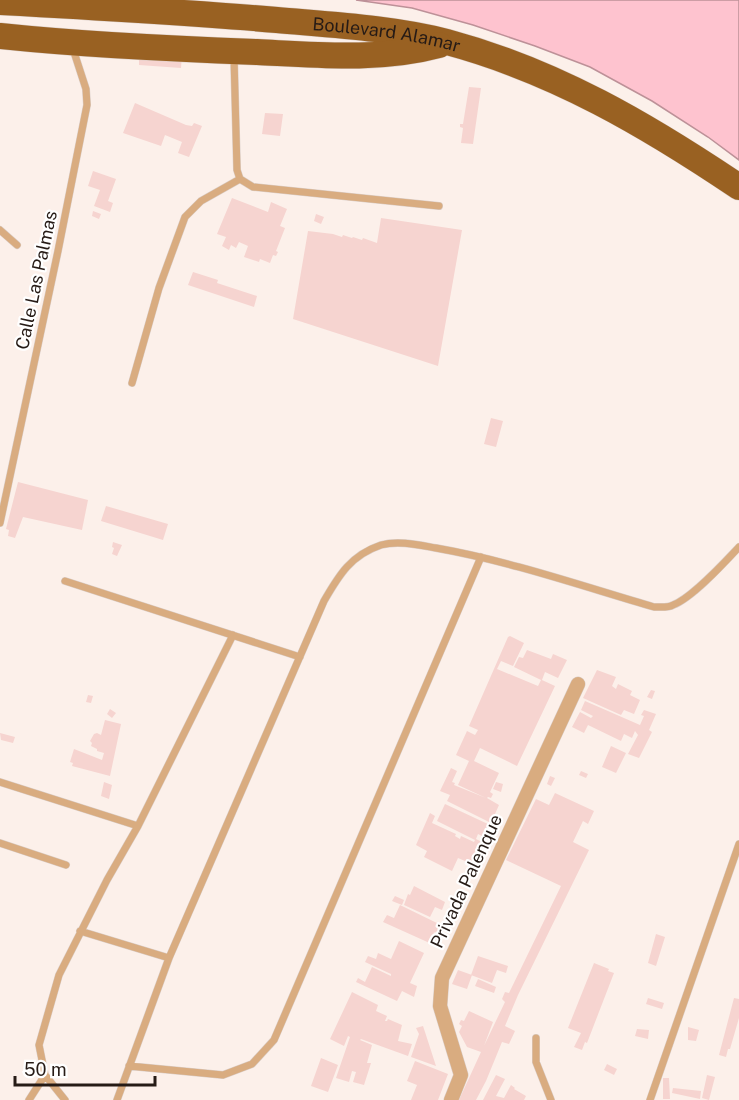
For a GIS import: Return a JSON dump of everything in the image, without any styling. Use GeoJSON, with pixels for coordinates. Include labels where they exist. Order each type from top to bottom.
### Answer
{"type":"FeatureCollection","features":[{"type":"Feature","properties":{"kind":"highway","name":"Boulevard Alamar"},"geometry":{"type":"LineString","coordinates":[[0,2],[352,26],[400,32],[447,42],[513,63],[604,103],[677,145],[739,187]]}},
{"type":"Feature","properties":{"kind":"highway"},"geometry":{"type":"LineString","coordinates":[[0,36],[72,44],[332,55],[416,51],[447,42]]}},
{"type":"Feature","properties":{"kind":"street","name":"Privada Palenque"},"geometry":{"type":"LineString","coordinates":[[450,1100],[461,1075],[440,1006],[442,978],[578,684]]}},
{"type":"Feature","properties":{"kind":"lane","name":"Calle Las Palmas"},"geometry":{"type":"LineString","coordinates":[[0,523],[87,105],[86,89],[72,44]]}},
{"type":"Feature","properties":{"kind":"lane"},"geometry":{"type":"LineString","coordinates":[[234,51],[237,170],[240,179],[253,187],[439,206]]}},
{"type":"Feature","properties":{"kind":"lane"},"geometry":{"type":"LineString","coordinates":[[132,383],[159,288],[185,217],[201,201],[240,179]]}},
{"type":"Feature","properties":{"kind":"lane"},"geometry":{"type":"LineString","coordinates":[[0,230],[17,245]]}},
{"type":"Feature","properties":{"kind":"lane"},"geometry":{"type":"LineString","coordinates":[[117,1100],[169,958],[324,601],[340,573],[358,556],[383,545],[410,543],[482,557],[654,607],[673,606],[712,575],[739,547]]}},
{"type":"Feature","properties":{"kind":"lane"},"geometry":{"type":"LineString","coordinates":[[129,1066],[223,1075],[252,1064],[274,1040],[482,557]]}},
{"type":"Feature","properties":{"kind":"lane"},"geometry":{"type":"LineString","coordinates":[[65,581],[300,657]]}},
{"type":"Feature","properties":{"kind":"lane"},"geometry":{"type":"LineString","coordinates":[[65,1100],[45,1076],[39,1045],[59,975],[80,931],[138,826],[233,635]]}},
{"type":"Feature","properties":{"kind":"lane"},"geometry":{"type":"LineString","coordinates":[[0,782],[138,826]]}},
{"type":"Feature","properties":{"kind":"lane"},"geometry":{"type":"LineString","coordinates":[[0,843],[66,865]]}},
{"type":"Feature","properties":{"kind":"lane"},"geometry":{"type":"LineString","coordinates":[[650,1100],[739,844]]}},
{"type":"Feature","properties":{"kind":"lane"},"geometry":{"type":"LineString","coordinates":[[80,931],[169,958]]}},
{"type":"Feature","properties":{"kind":"lane"},"geometry":{"type":"LineString","coordinates":[[536,1038],[536,1062],[551,1100]]}},
{"type":"Feature","properties":{"kind":"lane"},"geometry":{"type":"LineString","coordinates":[[29,1100],[45,1076]]}},
{"type":"Feature","properties":{"kind":"shaded area"},"geometry":{"type":"Polygon","coordinates":[[[356,0],[739,0],[739,160],[652,101],[590,67],[473,25],[412,8],[356,0]]]}},
{"type":"Feature","properties":{"kind":"building"},"geometry":{"type":"Polygon","coordinates":[[[182,55],[181,68],[139,65],[139,59],[182,55]]]}},
{"type":"Feature","properties":{"kind":"building"},"geometry":{"type":"Polygon","coordinates":[[[469,87],[481,88],[473,144],[461,143],[463,128],[460,124],[463,124],[469,87]]]}},
{"type":"Feature","properties":{"kind":"building"},"geometry":{"type":"Polygon","coordinates":[[[135,103],[186,125],[192,126],[194,123],[202,126],[189,157],[178,153],[182,142],[165,135],[161,146],[123,133],[135,103]]]}},
{"type":"Feature","properties":{"kind":"building"},"geometry":{"type":"Polygon","coordinates":[[[265,113],[283,114],[280,136],[262,134],[265,113]]]}},
{"type":"Feature","properties":{"kind":"building"},"geometry":{"type":"Polygon","coordinates":[[[93,171],[116,179],[108,201],[113,203],[110,212],[94,206],[100,190],[88,186],[93,171]]]}},
{"type":"Feature","properties":{"kind":"building"},"geometry":{"type":"Polygon","coordinates":[[[232,198],[268,212],[271,202],[287,209],[280,226],[285,228],[276,251],[278,252],[276,256],[273,255],[270,263],[244,257],[248,246],[239,242],[236,248],[231,245],[229,250],[222,246],[226,237],[217,234],[232,198]]]}},
{"type":"Feature","properties":{"kind":"building"},"geometry":{"type":"Polygon","coordinates":[[[93,211],[101,214],[99,219],[92,216],[93,211]]]}},
{"type":"Feature","properties":{"kind":"building"},"geometry":{"type":"Polygon","coordinates":[[[316,214],[324,217],[321,224],[314,221],[316,214]]]}},
{"type":"Feature","properties":{"kind":"building"},"geometry":{"type":"Polygon","coordinates":[[[381,218],[462,230],[438,366],[293,319],[308,231],[342,237],[343,235],[362,240],[363,238],[377,243],[381,218]]]}},
{"type":"Feature","properties":{"kind":"building"},"geometry":{"type":"Polygon","coordinates":[[[193,272],[218,280],[217,283],[257,296],[254,307],[188,285],[193,272]]]}},
{"type":"Feature","properties":{"kind":"building"},"geometry":{"type":"Polygon","coordinates":[[[491,418],[503,421],[496,447],[484,444],[491,418]]]}},
{"type":"Feature","properties":{"kind":"building"},"geometry":{"type":"Polygon","coordinates":[[[18,482],[88,500],[82,530],[23,517],[15,538],[8,536],[9,530],[6,529],[18,482]]]}},
{"type":"Feature","properties":{"kind":"building"},"geometry":{"type":"Polygon","coordinates":[[[106,506],[168,524],[163,540],[101,521],[106,506]]]}},
{"type":"Feature","properties":{"kind":"building"},"geometry":{"type":"Polygon","coordinates":[[[113,542],[122,545],[117,556],[112,554],[113,542]]]}},
{"type":"Feature","properties":{"kind":"building"},"geometry":{"type":"Polygon","coordinates":[[[510,636],[524,643],[513,666],[501,661],[497,669],[538,686],[541,680],[514,667],[519,657],[523,658],[527,650],[551,659],[553,654],[567,660],[558,678],[545,672],[542,680],[555,686],[517,766],[480,748],[474,761],[499,773],[490,792],[493,794],[491,798],[487,798],[499,805],[491,823],[447,801],[450,795],[440,791],[451,768],[457,771],[452,782],[455,783],[454,785],[486,798],[458,785],[469,761],[456,755],[467,731],[475,735],[478,730],[469,726],[510,636]]]}},
{"type":"Feature","properties":{"kind":"building"},"geometry":{"type":"Polygon","coordinates":[[[597,670],[616,677],[612,686],[616,689],[618,684],[632,691],[630,695],[640,700],[634,714],[624,710],[621,715],[583,698],[597,670]]]}},
{"type":"Feature","properties":{"kind":"building"},"geometry":{"type":"Polygon","coordinates":[[[651,690],[655,691],[652,699],[647,697],[651,690]]]}},
{"type":"Feature","properties":{"kind":"building"},"geometry":{"type":"Polygon","coordinates":[[[88,695],[93,696],[91,703],[86,702],[88,695]]]}},
{"type":"Feature","properties":{"kind":"building"},"geometry":{"type":"Polygon","coordinates":[[[585,701],[640,725],[644,710],[656,714],[649,730],[652,732],[639,758],[628,754],[638,735],[635,731],[632,738],[624,734],[621,741],[588,725],[584,733],[572,727],[580,712],[591,718],[593,716],[581,710],[585,701]]]}},
{"type":"Feature","properties":{"kind":"building"},"geometry":{"type":"Polygon","coordinates":[[[110,709],[116,713],[112,718],[107,714],[110,709]]]}},
{"type":"Feature","properties":{"kind":"building"},"geometry":{"type":"Polygon","coordinates":[[[105,720],[121,724],[110,776],[72,766],[73,763],[70,762],[74,749],[102,760],[104,753],[91,746],[90,741],[94,734],[101,735],[105,720]]]}},
{"type":"Feature","properties":{"kind":"building"},"geometry":{"type":"Polygon","coordinates":[[[0,733],[15,737],[13,743],[1,740],[0,733]]]}},
{"type":"Feature","properties":{"kind":"building"},"geometry":{"type":"Polygon","coordinates":[[[611,746],[626,753],[616,773],[602,767],[611,746]]]}},
{"type":"Feature","properties":{"kind":"building"},"geometry":{"type":"Polygon","coordinates":[[[581,771],[588,774],[586,778],[579,775],[581,771]]]}},
{"type":"Feature","properties":{"kind":"building"},"geometry":{"type":"Polygon","coordinates":[[[550,776],[555,778],[551,786],[547,784],[550,776]]]}},
{"type":"Feature","properties":{"kind":"building"},"geometry":{"type":"Polygon","coordinates":[[[104,782],[112,785],[109,799],[101,796],[104,782]]]}},
{"type":"Feature","properties":{"kind":"building"},"geometry":{"type":"Polygon","coordinates":[[[496,782],[503,784],[501,792],[493,789],[496,782]]]}},
{"type":"Feature","properties":{"kind":"building"},"geometry":{"type":"Polygon","coordinates":[[[555,793],[594,811],[588,824],[583,821],[573,842],[589,850],[505,1026],[515,1031],[509,1044],[502,1042],[476,1100],[459,1100],[481,1052],[467,1047],[459,1032],[462,1026],[459,1024],[461,1020],[464,1021],[469,1011],[493,1022],[484,1046],[505,1002],[502,999],[505,992],[509,993],[561,886],[506,860],[536,799],[549,805],[555,793]]]}},
{"type":"Feature","properties":{"kind":"building"},"geometry":{"type":"Polygon","coordinates":[[[445,804],[490,825],[484,837],[478,834],[476,839],[482,842],[472,864],[458,858],[452,871],[424,857],[427,851],[416,845],[430,813],[435,816],[432,823],[456,834],[455,836],[460,839],[461,836],[474,842],[475,840],[437,821],[445,804]]]}},
{"type":"Feature","properties":{"kind":"building"},"geometry":{"type":"Polygon","coordinates":[[[414,886],[445,902],[442,910],[435,907],[430,917],[404,905],[414,886]]]}},
{"type":"Feature","properties":{"kind":"building"},"geometry":{"type":"Polygon","coordinates":[[[395,896],[404,900],[402,905],[392,901],[395,896]]]}},
{"type":"Feature","properties":{"kind":"building"},"geometry":{"type":"Polygon","coordinates":[[[400,905],[441,925],[438,931],[433,933],[439,936],[434,945],[383,922],[387,915],[394,918],[400,905]]]}},
{"type":"Feature","properties":{"kind":"building"},"geometry":{"type":"Polygon","coordinates":[[[656,934],[665,937],[656,966],[648,963],[656,934]]]}},
{"type":"Feature","properties":{"kind":"building"},"geometry":{"type":"Polygon","coordinates":[[[399,941],[424,953],[410,983],[417,986],[414,997],[402,991],[397,1001],[356,982],[358,978],[365,982],[372,967],[391,976],[365,962],[368,956],[376,959],[378,953],[391,959],[399,941]]]}},
{"type":"Feature","properties":{"kind":"building"},"geometry":{"type":"Polygon","coordinates":[[[478,956],[508,966],[506,973],[497,970],[492,983],[471,975],[478,956]]]}},
{"type":"Feature","properties":{"kind":"building"},"geometry":{"type":"Polygon","coordinates":[[[594,963],[614,973],[587,1043],[585,1042],[582,1050],[574,1047],[581,1033],[568,1028],[594,963]]]}},
{"type":"Feature","properties":{"kind":"building"},"geometry":{"type":"Polygon","coordinates":[[[458,970],[472,975],[467,989],[452,984],[458,970]]]}},
{"type":"Feature","properties":{"kind":"building"},"geometry":{"type":"Polygon","coordinates":[[[478,979],[496,987],[494,993],[475,986],[478,979]]]}},
{"type":"Feature","properties":{"kind":"building"},"geometry":{"type":"Polygon","coordinates":[[[352,992],[378,1005],[376,1011],[387,1016],[385,1021],[388,1019],[402,1025],[398,1041],[412,1044],[408,1056],[361,1039],[372,1045],[367,1063],[371,1063],[364,1085],[353,1082],[356,1072],[352,1071],[349,1082],[336,1078],[350,1037],[348,1036],[344,1046],[330,1039],[352,992]]]}},
{"type":"Feature","properties":{"kind":"building"},"geometry":{"type":"Polygon","coordinates":[[[648,998],[664,1003],[662,1009],[646,1004],[648,998]]]}},
{"type":"Feature","properties":{"kind":"building"},"geometry":{"type":"Polygon","coordinates":[[[734,998],[739,999],[739,1018],[726,1057],[719,1055],[734,998]]]}},
{"type":"Feature","properties":{"kind":"building"},"geometry":{"type":"Polygon","coordinates":[[[423,1026],[436,1066],[411,1057],[419,1034],[416,1028],[423,1026]]]}},
{"type":"Feature","properties":{"kind":"building"},"geometry":{"type":"Polygon","coordinates":[[[688,1027],[699,1030],[696,1041],[688,1040],[688,1027]]]}},
{"type":"Feature","properties":{"kind":"building"},"geometry":{"type":"Polygon","coordinates":[[[637,1029],[649,1030],[648,1039],[635,1036],[637,1029]]]}},
{"type":"Feature","properties":{"kind":"building"},"geometry":{"type":"Polygon","coordinates":[[[321,1058],[338,1065],[328,1092],[311,1086],[321,1058]]]}},
{"type":"Feature","properties":{"kind":"building"},"geometry":{"type":"Polygon","coordinates":[[[415,1061],[448,1074],[438,1100],[411,1100],[417,1085],[407,1081],[415,1061]]]}},
{"type":"Feature","properties":{"kind":"building"},"geometry":{"type":"Polygon","coordinates":[[[607,1064],[617,1069],[614,1075],[604,1070],[607,1064]]]}},
{"type":"Feature","properties":{"kind":"building"},"geometry":{"type":"Polygon","coordinates":[[[496,1075],[505,1079],[496,1096],[504,1098],[511,1085],[526,1096],[524,1100],[483,1100],[496,1075]]]}},
{"type":"Feature","properties":{"kind":"building"},"geometry":{"type":"Polygon","coordinates":[[[707,1075],[715,1077],[709,1100],[702,1098],[707,1075]]]}},
{"type":"Feature","properties":{"kind":"building"},"geometry":{"type":"Polygon","coordinates":[[[663,1078],[669,1078],[670,1099],[663,1099],[663,1078]]]}},
{"type":"Feature","properties":{"kind":"building"},"geometry":{"type":"Polygon","coordinates":[[[673,1088],[701,1091],[700,1099],[672,1093],[673,1088]]]}}]}
